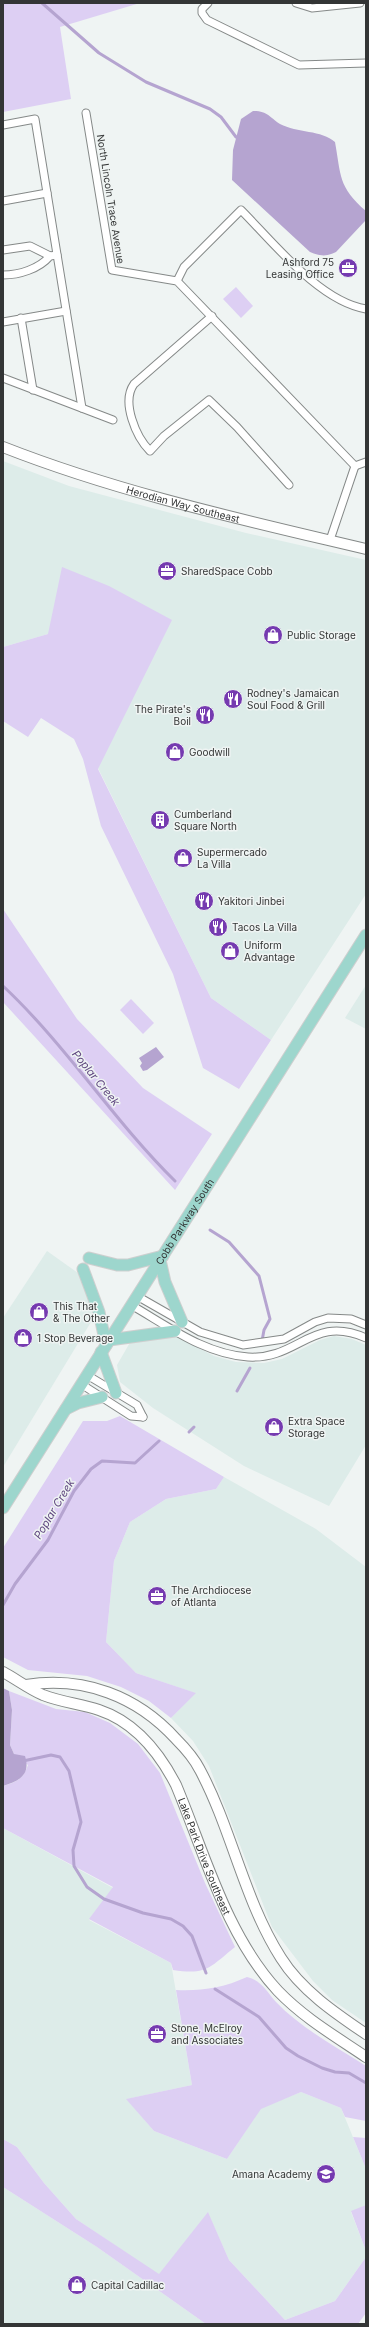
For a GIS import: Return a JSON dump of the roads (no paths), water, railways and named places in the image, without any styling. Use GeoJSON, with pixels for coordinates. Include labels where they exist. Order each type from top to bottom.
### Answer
{"type":"FeatureCollection","features":[{"type":"Feature","properties":{"kind":"main road","name":"Cobb Parkway South"},"geometry":{"type":"LineString","coordinates":[[3,1508],[366,935]]}},
{"type":"Feature","properties":{"kind":"main road"},"geometry":{"type":"LineString","coordinates":[[89,1258],[117,1265],[128,1265],[161,1258],[164,1282],[182,1322]]}},
{"type":"Feature","properties":{"kind":"main road"},"geometry":{"type":"LineString","coordinates":[[83,1269],[99,1312],[116,1392]]}},
{"type":"Feature","properties":{"kind":"main road"},"geometry":{"type":"LineString","coordinates":[[105,1346],[175,1331]]}},
{"type":"Feature","properties":{"kind":"main road"},"geometry":{"type":"LineString","coordinates":[[65,1409],[78,1403],[102,1398]]}},
{"type":"Feature","properties":{"kind":"street"},"geometry":{"type":"LineString","coordinates":[[208,3],[205,5],[202,13],[207,20],[299,65],[366,63]]}},
{"type":"Feature","properties":{"kind":"street"},"geometry":{"type":"LineString","coordinates":[[296,3],[312,8],[360,3]]}},
{"type":"Feature","properties":{"kind":"street","name":"North Lincoln Trace Avenue"},"geometry":{"type":"LineString","coordinates":[[86,113],[112,270],[177,281]]}},
{"type":"Feature","properties":{"kind":"street"},"geometry":{"type":"LineString","coordinates":[[3,125],[35,119],[82,408]]}},
{"type":"Feature","properties":{"kind":"street"},"geometry":{"type":"LineString","coordinates":[[3,201],[47,194]]}},
{"type":"Feature","properties":{"kind":"street"},"geometry":{"type":"LineString","coordinates":[[355,466],[177,281],[184,266],[241,210],[313,283],[333,297],[355,307],[366,309]]}},
{"type":"Feature","properties":{"kind":"street"},"geometry":{"type":"LineString","coordinates":[[3,250],[30,246],[50,256]]}},
{"type":"Feature","properties":{"kind":"street"},"geometry":{"type":"LineString","coordinates":[[3,275],[20,273],[36,267],[50,256],[57,255]]}},
{"type":"Feature","properties":{"kind":"street"},"geometry":{"type":"LineString","coordinates":[[3,322],[66,311]]}},
{"type":"Feature","properties":{"kind":"street"},"geometry":{"type":"LineString","coordinates":[[212,316],[134,384],[130,390],[129,406],[143,444],[150,451],[164,436],[209,400],[237,427],[289,485]]}},
{"type":"Feature","properties":{"kind":"street"},"geometry":{"type":"LineString","coordinates":[[21,318],[33,390]]}},
{"type":"Feature","properties":{"kind":"street"},"geometry":{"type":"LineString","coordinates":[[3,378],[113,420]]}},
{"type":"Feature","properties":{"kind":"street","name":"Herodian Way Southeast"},"geometry":{"type":"LineString","coordinates":[[3,446],[47,463],[139,493],[366,549]]}},
{"type":"Feature","properties":{"kind":"street"},"geometry":{"type":"LineString","coordinates":[[355,466],[366,462]]}},
{"type":"Feature","properties":{"kind":"street"},"geometry":{"type":"LineString","coordinates":[[330,540],[355,466]]}},
{"type":"Feature","properties":{"kind":"street"},"geometry":{"type":"LineString","coordinates":[[134,1301],[211,1336],[243,1345],[284,1339],[315,1322],[328,1318],[351,1319],[366,1325]]}},
{"type":"Feature","properties":{"kind":"street"},"geometry":{"type":"LineString","coordinates":[[134,1301],[175,1331],[216,1351],[247,1357],[288,1351],[317,1333],[331,1330],[350,1331],[366,1338]]}},
{"type":"Feature","properties":{"kind":"street"},"geometry":{"type":"LineString","coordinates":[[84,1379],[116,1392],[137,1405],[143,1417],[131,1416],[102,1398],[84,1379]]}},
{"type":"Feature","properties":{"kind":"street","name":"Lake Park Drive Southeast"},"geometry":{"type":"LineString","coordinates":[[3,1672],[47,1696],[100,1710],[114,1716],[130,1727],[156,1751],[176,1785],[230,1916],[254,1959],[278,1991],[292,2004],[326,2031],[366,2057]]}},
{"type":"Feature","properties":{"kind":"street"},"geometry":{"type":"LineString","coordinates":[[26,1685],[43,1682],[62,1683],[101,1689],[126,1699],[143,1709],[169,1731],[199,1768],[208,1786],[249,1897],[281,1959],[304,1986],[319,2000],[366,2034]]}},
{"type":"Feature","properties":{"kind":"waterway"},"geometry":{"type":"LineString","coordinates":[[42,3],[99,53],[146,82],[210,109],[221,117],[236,137]]}},
{"type":"Feature","properties":{"kind":"waterway","name":"Poplar Creek"},"geometry":{"type":"LineString","coordinates":[[3,986],[48,1033],[152,1158],[175,1181]]}},
{"type":"Feature","properties":{"kind":"waterway","name":"Poplar Creek"},"geometry":{"type":"LineString","coordinates":[[210,1230],[229,1242],[259,1276],[270,1319],[264,1330],[262,1341]]}},
{"type":"Feature","properties":{"kind":"waterway","name":"Poplar Creek"},"geometry":{"type":"LineString","coordinates":[[237,1391],[250,1368]]}},
{"type":"Feature","properties":{"kind":"waterway","name":"Poplar Creek"},"geometry":{"type":"LineString","coordinates":[[189,1432],[194,1427]]}},
{"type":"Feature","properties":{"kind":"waterway","name":"Poplar Creek"},"geometry":{"type":"LineString","coordinates":[[3,1605],[15,1584],[48,1540],[74,1491],[91,1469],[102,1461],[135,1463],[159,1441]]}},
{"type":"Feature","properties":{"kind":"waterway","name":"Poplar Creek"},"geometry":{"type":"LineString","coordinates":[[23,1761],[51,1755],[60,1757],[69,1771],[81,1822],[73,1850],[74,1866],[87,1887],[104,1899],[143,1913],[171,1919],[183,1926],[192,1936],[206,1973]]}},
{"type":"Feature","properties":{"kind":"waterway","name":"Poplar Creek"},"geometry":{"type":"LineString","coordinates":[[215,1989],[259,2017],[286,2048],[298,2056],[322,2068],[335,2072],[349,2073],[366,2083]]}},
{"type":"Feature","properties":{"kind":"place","name":"Ashford 75 Leasing Office"},"geometry":{"type":"Point","coordinates":[348,268]}},
{"type":"Feature","properties":{"kind":"place","name":"SharedSpace Cobb"},"geometry":{"type":"Point","coordinates":[167,571]}},
{"type":"Feature","properties":{"kind":"place","name":"Public Storage"},"geometry":{"type":"Point","coordinates":[273,635]}},
{"type":"Feature","properties":{"kind":"place","name":"Rodney's Jamaican Soul Food & Grill"},"geometry":{"type":"Point","coordinates":[233,699]}},
{"type":"Feature","properties":{"kind":"place","name":"The Pirate's Boil"},"geometry":{"type":"Point","coordinates":[205,715]}},
{"type":"Feature","properties":{"kind":"place","name":"Goodwill"},"geometry":{"type":"Point","coordinates":[175,752]}},
{"type":"Feature","properties":{"kind":"place","name":"Cumberland Square North"},"geometry":{"type":"Point","coordinates":[160,820]}},
{"type":"Feature","properties":{"kind":"place","name":"Supermercado La Villa"},"geometry":{"type":"Point","coordinates":[183,858]}},
{"type":"Feature","properties":{"kind":"place","name":"Yakitori Jinbei"},"geometry":{"type":"Point","coordinates":[204,901]}},
{"type":"Feature","properties":{"kind":"place","name":"Tacos La Villa"},"geometry":{"type":"Point","coordinates":[218,927]}},
{"type":"Feature","properties":{"kind":"place","name":"Uniform Advantage"},"geometry":{"type":"Point","coordinates":[230,951]}},
{"type":"Feature","properties":{"kind":"place","name":"This That & The Other"},"geometry":{"type":"Point","coordinates":[39,1312]}},
{"type":"Feature","properties":{"kind":"place","name":"1 Stop Beverage"},"geometry":{"type":"Point","coordinates":[23,1338]}},
{"type":"Feature","properties":{"kind":"place","name":"Extra Space Storage"},"geometry":{"type":"Point","coordinates":[274,1427]}},
{"type":"Feature","properties":{"kind":"place","name":"The Archdiocese of Atlanta"},"geometry":{"type":"Point","coordinates":[157,1596]}},
{"type":"Feature","properties":{"kind":"place","name":"Stone, McElroy and Associates"},"geometry":{"type":"Point","coordinates":[157,2034]}},
{"type":"Feature","properties":{"kind":"place","name":"Amana Academy"},"geometry":{"type":"Point","coordinates":[326,2174]}},
{"type":"Feature","properties":{"kind":"place","name":"Capital Cadillac"},"geometry":{"type":"Point","coordinates":[77,2285]}}]}
